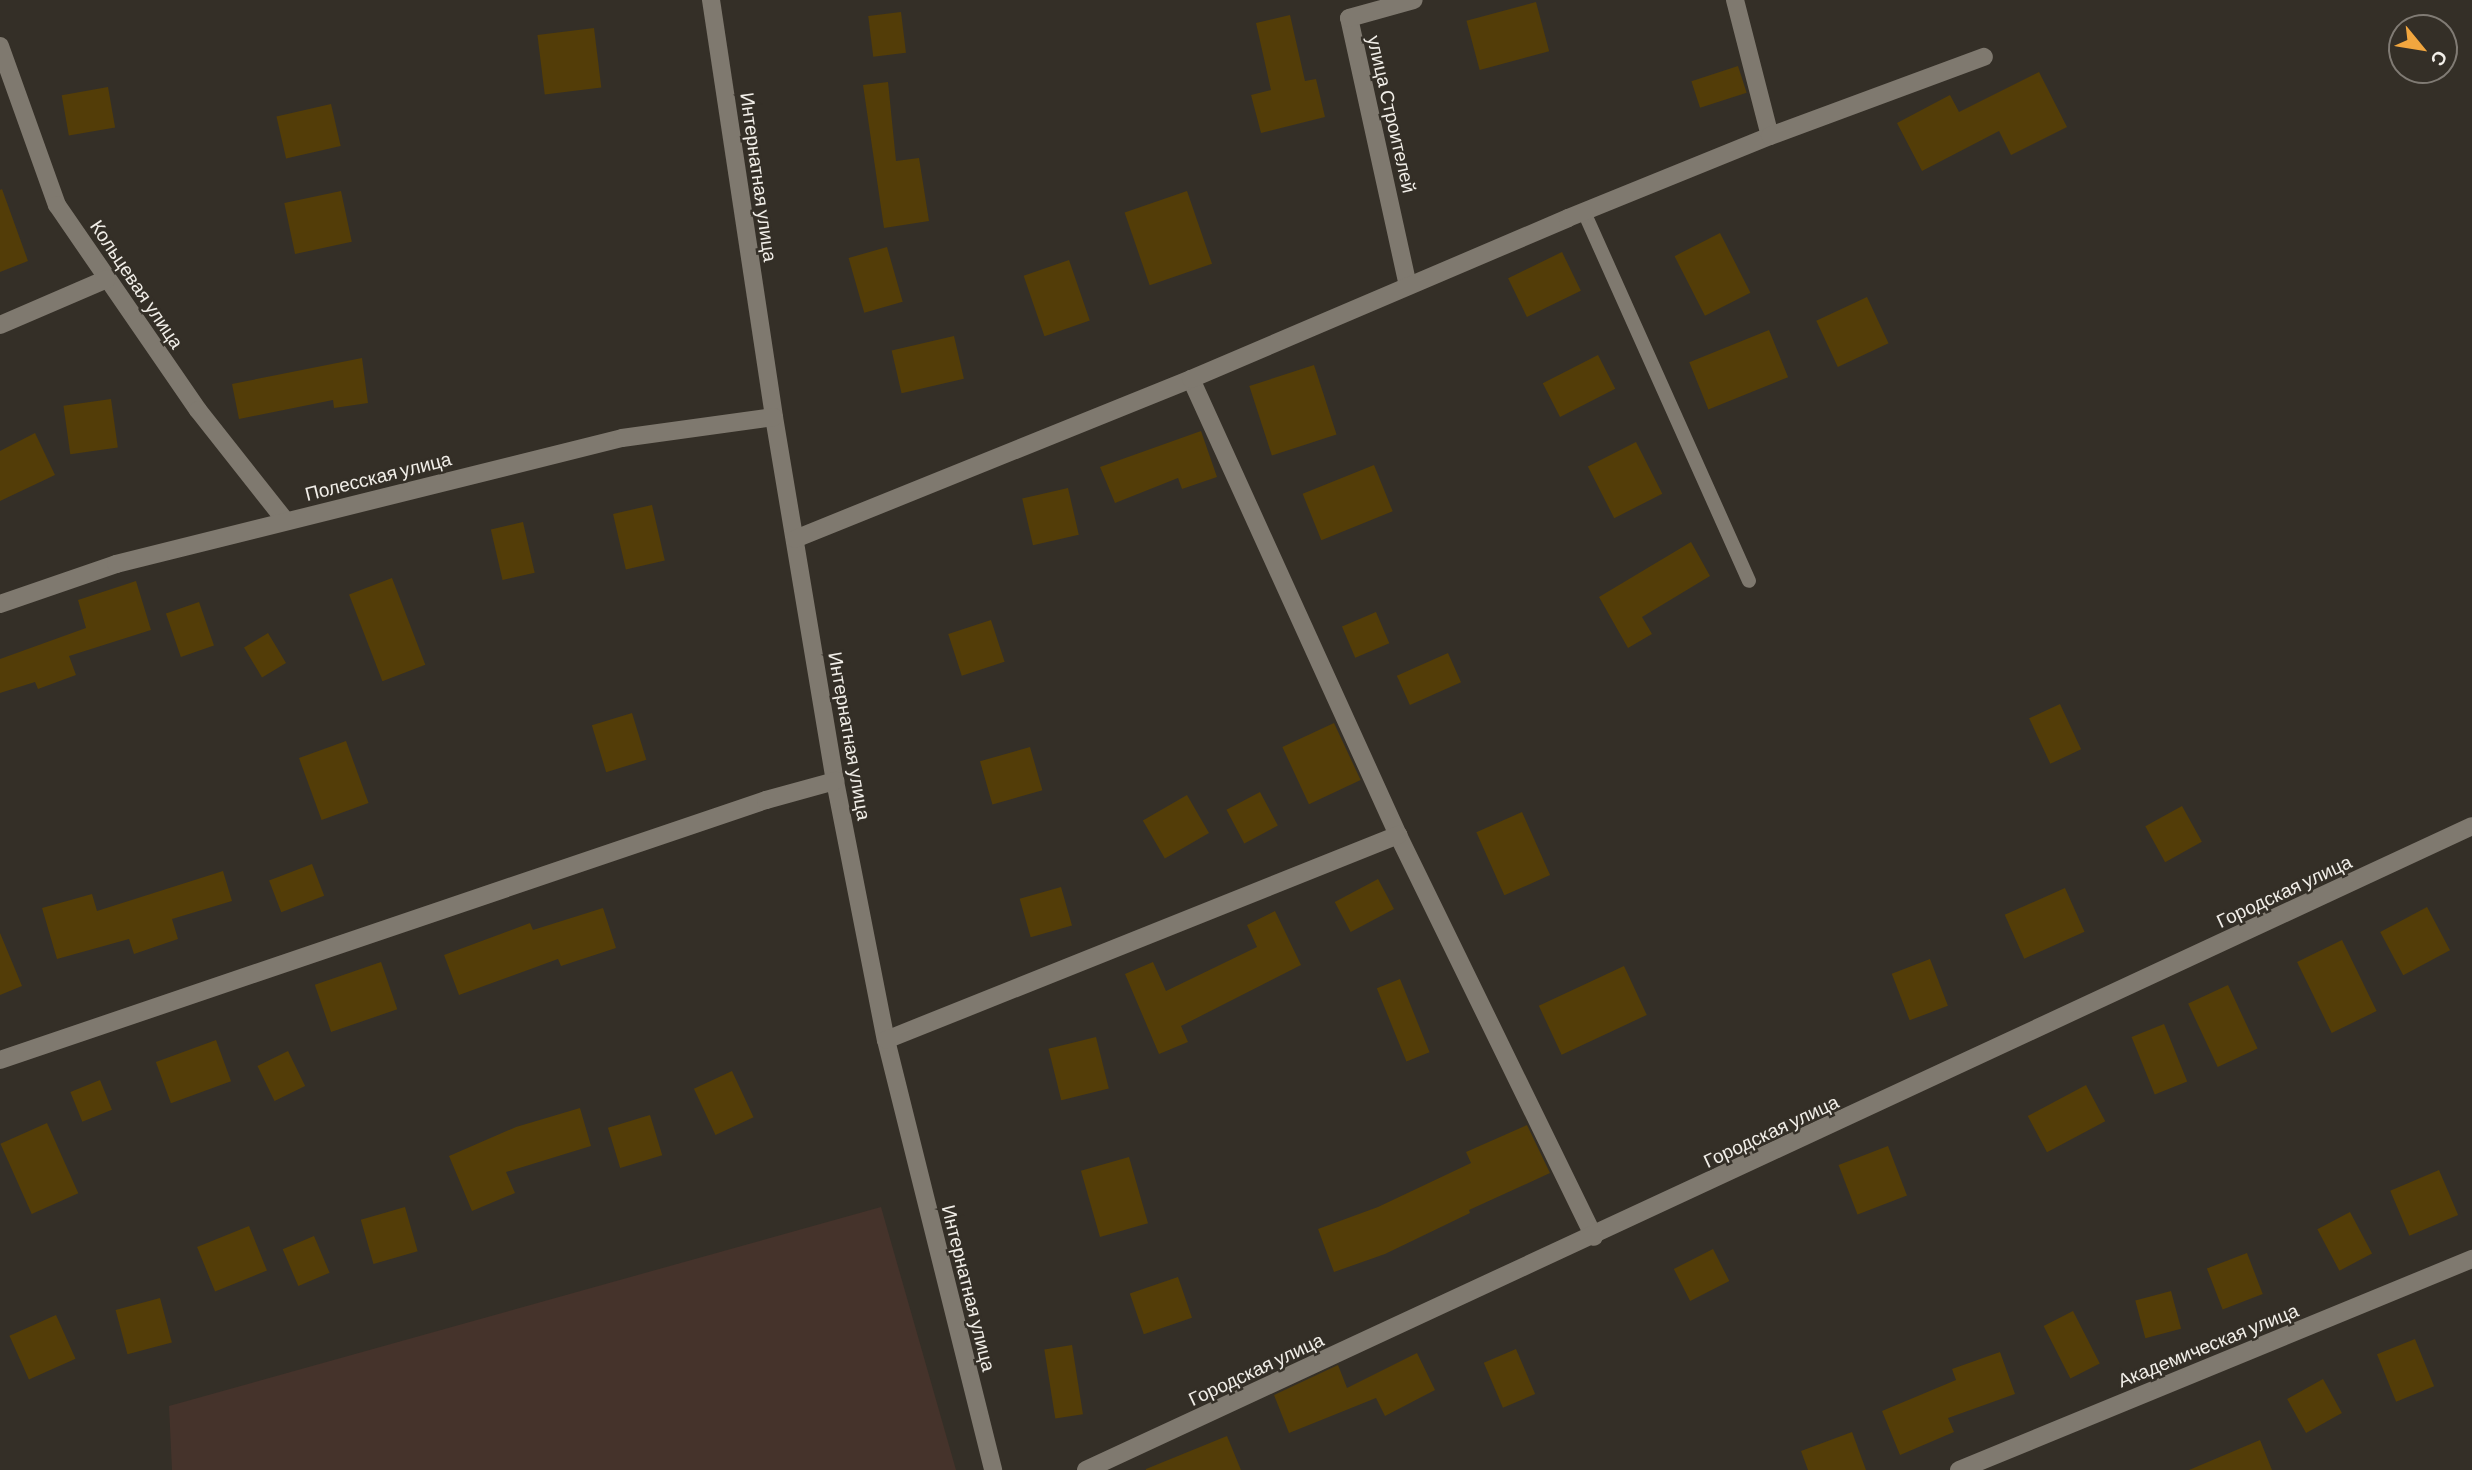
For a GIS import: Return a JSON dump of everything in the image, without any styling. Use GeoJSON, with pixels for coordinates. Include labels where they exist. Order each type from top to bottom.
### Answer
{"type":"FeatureCollection","features":[{"type":"Feature","properties":{"kind":"street","name":"Интернатная улица"},"geometry":{"type":"LineString","coordinates":[[711,0],[774,417],[835,781],[886,1040],[993,1470]]}},
{"type":"Feature","properties":{"kind":"street","name":"улица Строителей"},"geometry":{"type":"LineString","coordinates":[[1408,286],[1349,18],[1415,0]]}},
{"type":"Feature","properties":{"kind":"street"},"geometry":{"type":"LineString","coordinates":[[1735,0],[1770,136]]}},
{"type":"Feature","properties":{"kind":"street","name":"Кольцевая улица"},"geometry":{"type":"LineString","coordinates":[[0,46],[57,205],[198,410],[285,520]]}},
{"type":"Feature","properties":{"kind":"street"},"geometry":{"type":"LineString","coordinates":[[795,539],[1191,379],[1770,136],[1984,57]]}},
{"type":"Feature","properties":{"kind":"street"},"geometry":{"type":"LineString","coordinates":[[0,326],[107,279]]}},
{"type":"Feature","properties":{"kind":"street"},"geometry":{"type":"LineString","coordinates":[[1191,379],[1398,835],[1594,1237]]}},
{"type":"Feature","properties":{"kind":"street","name":"Полесская улица"},"geometry":{"type":"LineString","coordinates":[[0,604],[116,564],[622,438],[774,417]]}},
{"type":"Feature","properties":{"kind":"street"},"geometry":{"type":"LineString","coordinates":[[0,1060],[766,800],[835,781]]}},
{"type":"Feature","properties":{"kind":"street","name":"Городская улица"},"geometry":{"type":"LineString","coordinates":[[1086,1470],[1594,1237],[2472,827]]}},
{"type":"Feature","properties":{"kind":"street"},"geometry":{"type":"LineString","coordinates":[[886,1040],[1398,835]]}},
{"type":"Feature","properties":{"kind":"street","name":"Академическая улица"},"geometry":{"type":"LineString","coordinates":[[1959,1470],[2472,1259]]}},
{"type":"Feature","properties":{"kind":"lane"},"geometry":{"type":"LineString","coordinates":[[1584,212],[1749,581]]}},
{"type":"Feature","properties":{"kind":"shaded area"},"geometry":{"type":"Polygon","coordinates":[[[881,1207],[956,1470],[172,1470],[169,1406],[881,1207]]]}},
{"type":"Feature","properties":{"kind":"building"},"geometry":{"type":"Polygon","coordinates":[[[1536,2],[1549,51],[1480,70],[1466,21],[1536,2]]]}},
{"type":"Feature","properties":{"kind":"building"},"geometry":{"type":"Polygon","coordinates":[[[901,12],[906,53],[873,57],[868,16],[901,12]]]}},
{"type":"Feature","properties":{"kind":"building"},"geometry":{"type":"Polygon","coordinates":[[[1290,15],[1305,81],[1316,79],[1325,117],[1261,133],[1251,95],[1271,90],[1256,23],[1290,15]]]}},
{"type":"Feature","properties":{"kind":"building"},"geometry":{"type":"Polygon","coordinates":[[[594,28],[601,88],[545,94],[537,35],[594,28]]]}},
{"type":"Feature","properties":{"kind":"building"},"geometry":{"type":"Polygon","coordinates":[[[1738,66],[1747,93],[1700,108],[1691,81],[1738,66]]]}},
{"type":"Feature","properties":{"kind":"building"},"geometry":{"type":"Polygon","coordinates":[[[2039,72],[2067,127],[2011,155],[1999,131],[1922,171],[1897,123],[1950,95],[1959,112],[2039,72]]]}},
{"type":"Feature","properties":{"kind":"building"},"geometry":{"type":"Polygon","coordinates":[[[888,82],[896,161],[919,158],[929,221],[884,228],[863,85],[888,82]]]}},
{"type":"Feature","properties":{"kind":"building"},"geometry":{"type":"Polygon","coordinates":[[[108,87],[115,127],[69,136],[62,95],[108,87]]]}},
{"type":"Feature","properties":{"kind":"building"},"geometry":{"type":"Polygon","coordinates":[[[331,104],[341,146],[286,158],[276,117],[331,104]]]}},
{"type":"Feature","properties":{"kind":"building"},"geometry":{"type":"Polygon","coordinates":[[[2,189],[28,261],[0,272],[0,190],[2,189]]]}},
{"type":"Feature","properties":{"kind":"building"},"geometry":{"type":"Polygon","coordinates":[[[341,191],[352,242],[295,254],[284,203],[341,191]]]}},
{"type":"Feature","properties":{"kind":"building"},"geometry":{"type":"Polygon","coordinates":[[[1187,191],[1212,264],[1150,285],[1125,212],[1187,191]]]}},
{"type":"Feature","properties":{"kind":"building"},"geometry":{"type":"Polygon","coordinates":[[[1720,233],[1750,293],[1705,316],[1675,256],[1720,233]]]}},
{"type":"Feature","properties":{"kind":"building"},"geometry":{"type":"Polygon","coordinates":[[[887,247],[903,302],[864,313],[849,258],[887,247]]]}},
{"type":"Feature","properties":{"kind":"building"},"geometry":{"type":"Polygon","coordinates":[[[1562,252],[1581,291],[1527,317],[1508,278],[1562,252]]]}},
{"type":"Feature","properties":{"kind":"building"},"geometry":{"type":"Polygon","coordinates":[[[1069,260],[1090,321],[1044,336],[1024,276],[1069,260]]]}},
{"type":"Feature","properties":{"kind":"building"},"geometry":{"type":"Polygon","coordinates":[[[1867,297],[1889,343],[1838,367],[1816,321],[1867,297]]]}},
{"type":"Feature","properties":{"kind":"building"},"geometry":{"type":"Polygon","coordinates":[[[1769,330],[1788,377],[1708,410],[1689,362],[1769,330]]]}},
{"type":"Feature","properties":{"kind":"building"},"geometry":{"type":"Polygon","coordinates":[[[954,336],[964,379],[902,393],[892,350],[954,336]]]}},
{"type":"Feature","properties":{"kind":"building"},"geometry":{"type":"Polygon","coordinates":[[[1598,355],[1615,389],[1560,417],[1543,383],[1598,355]]]}},
{"type":"Feature","properties":{"kind":"building"},"geometry":{"type":"Polygon","coordinates":[[[362,358],[368,403],[334,408],[333,400],[239,419],[232,384],[362,358]]]}},
{"type":"Feature","properties":{"kind":"building"},"geometry":{"type":"Polygon","coordinates":[[[1314,365],[1337,434],[1272,455],[1249,386],[1314,365]]]}},
{"type":"Feature","properties":{"kind":"building"},"geometry":{"type":"Polygon","coordinates":[[[111,399],[118,448],[70,454],[63,406],[111,399]]]}},
{"type":"Feature","properties":{"kind":"building"},"geometry":{"type":"Polygon","coordinates":[[[1201,431],[1217,477],[1182,489],[1178,478],[1115,503],[1100,467],[1201,431]]]}},
{"type":"Feature","properties":{"kind":"building"},"geometry":{"type":"Polygon","coordinates":[[[35,433],[55,475],[0,501],[0,451],[35,433]]]}},
{"type":"Feature","properties":{"kind":"building"},"geometry":{"type":"Polygon","coordinates":[[[1636,442],[1662,494],[1614,518],[1588,467],[1636,442]]]}},
{"type":"Feature","properties":{"kind":"building"},"geometry":{"type":"Polygon","coordinates":[[[1374,465],[1393,511],[1321,540],[1303,494],[1374,465]]]}},
{"type":"Feature","properties":{"kind":"building"},"geometry":{"type":"Polygon","coordinates":[[[1068,488],[1079,535],[1033,545],[1022,499],[1068,488]]]}},
{"type":"Feature","properties":{"kind":"building"},"geometry":{"type":"Polygon","coordinates":[[[652,505],[665,561],[626,570],[613,514],[652,505]]]}},
{"type":"Feature","properties":{"kind":"building"},"geometry":{"type":"Polygon","coordinates":[[[523,522],[535,573],[503,580],[491,529],[523,522]]]}},
{"type":"Feature","properties":{"kind":"building"},"geometry":{"type":"Polygon","coordinates":[[[1691,542],[1710,576],[1642,617],[1652,634],[1628,648],[1599,597],[1691,542]]]}},
{"type":"Feature","properties":{"kind":"building"},"geometry":{"type":"Polygon","coordinates":[[[392,578],[425,665],[382,681],[349,594],[392,578]]]}},
{"type":"Feature","properties":{"kind":"building"},"geometry":{"type":"Polygon","coordinates":[[[136,581],[151,630],[69,656],[76,675],[38,689],[35,682],[0,693],[0,659],[86,628],[78,600],[136,581]]]}},
{"type":"Feature","properties":{"kind":"building"},"geometry":{"type":"Polygon","coordinates":[[[199,602],[214,645],[181,657],[166,613],[199,602]]]}},
{"type":"Feature","properties":{"kind":"building"},"geometry":{"type":"Polygon","coordinates":[[[1376,612],[1389,643],[1355,658],[1342,626],[1376,612]]]}},
{"type":"Feature","properties":{"kind":"building"},"geometry":{"type":"Polygon","coordinates":[[[991,620],[1005,662],[962,676],[948,634],[991,620]]]}},
{"type":"Feature","properties":{"kind":"building"},"geometry":{"type":"Polygon","coordinates":[[[268,633],[286,663],[262,677],[244,647],[268,633]]]}},
{"type":"Feature","properties":{"kind":"building"},"geometry":{"type":"Polygon","coordinates":[[[1448,653],[1461,682],[1410,705],[1397,676],[1448,653]]]}},
{"type":"Feature","properties":{"kind":"building"},"geometry":{"type":"Polygon","coordinates":[[[2060,704],[2081,749],[2050,764],[2029,718],[2060,704]]]}},
{"type":"Feature","properties":{"kind":"building"},"geometry":{"type":"Polygon","coordinates":[[[632,713],[646,760],[606,772],[592,725],[632,713]]]}},
{"type":"Feature","properties":{"kind":"building"},"geometry":{"type":"Polygon","coordinates":[[[1334,723],[1361,780],[1309,804],[1282,747],[1334,723]]]}},
{"type":"Feature","properties":{"kind":"building"},"geometry":{"type":"Polygon","coordinates":[[[346,741],[369,803],[322,820],[299,758],[346,741]]]}},
{"type":"Feature","properties":{"kind":"building"},"geometry":{"type":"Polygon","coordinates":[[[1030,747],[1042,790],[992,805],[980,761],[1030,747]]]}},
{"type":"Feature","properties":{"kind":"building"},"geometry":{"type":"Polygon","coordinates":[[[1260,792],[1278,826],[1244,843],[1226,810],[1260,792]]]}},
{"type":"Feature","properties":{"kind":"building"},"geometry":{"type":"Polygon","coordinates":[[[1187,795],[1209,833],[1165,859],[1143,821],[1187,795]]]}},
{"type":"Feature","properties":{"kind":"building"},"geometry":{"type":"Polygon","coordinates":[[[2182,806],[2202,842],[2165,862],[2145,826],[2182,806]]]}},
{"type":"Feature","properties":{"kind":"building"},"geometry":{"type":"Polygon","coordinates":[[[1522,812],[1550,875],[1504,895],[1476,832],[1522,812]]]}},
{"type":"Feature","properties":{"kind":"building"},"geometry":{"type":"Polygon","coordinates":[[[312,864],[324,896],[281,912],[269,880],[312,864]]]}},
{"type":"Feature","properties":{"kind":"building"},"geometry":{"type":"Polygon","coordinates":[[[223,871],[232,901],[172,919],[178,939],[134,954],[129,939],[57,959],[42,908],[92,894],[97,911],[223,871]]]}},
{"type":"Feature","properties":{"kind":"building"},"geometry":{"type":"Polygon","coordinates":[[[1378,879],[1394,909],[1351,932],[1335,902],[1378,879]]]}},
{"type":"Feature","properties":{"kind":"building"},"geometry":{"type":"Polygon","coordinates":[[[1061,887],[1072,925],[1031,937],[1020,899],[1061,887]]]}},
{"type":"Feature","properties":{"kind":"building"},"geometry":{"type":"Polygon","coordinates":[[[2065,888],[2085,932],[2024,959],[2005,915],[2065,888]]]}},
{"type":"Feature","properties":{"kind":"building"},"geometry":{"type":"Polygon","coordinates":[[[2427,907],[2450,950],[2403,975],[2380,932],[2427,907]]]}},
{"type":"Feature","properties":{"kind":"building"},"geometry":{"type":"Polygon","coordinates":[[[603,908],[616,948],[561,966],[558,959],[459,995],[444,955],[530,923],[533,930],[603,908]]]}},
{"type":"Feature","properties":{"kind":"building"},"geometry":{"type":"Polygon","coordinates":[[[1275,911],[1301,965],[1181,1026],[1188,1042],[1159,1054],[1125,974],[1153,962],[1166,991],[1257,947],[1247,925],[1275,911]]]}},
{"type":"Feature","properties":{"kind":"building"},"geometry":{"type":"Polygon","coordinates":[[[0,933],[22,986],[0,995],[0,933]]]}},
{"type":"Feature","properties":{"kind":"building"},"geometry":{"type":"Polygon","coordinates":[[[2342,940],[2377,1011],[2332,1033],[2297,962],[2342,940]]]}},
{"type":"Feature","properties":{"kind":"building"},"geometry":{"type":"Polygon","coordinates":[[[1930,959],[1948,1006],[1910,1020],[1892,974],[1930,959]]]}},
{"type":"Feature","properties":{"kind":"building"},"geometry":{"type":"Polygon","coordinates":[[[381,962],[397,1009],[331,1032],[315,985],[381,962]]]}},
{"type":"Feature","properties":{"kind":"building"},"geometry":{"type":"Polygon","coordinates":[[[1624,966],[1647,1015],[1562,1055],[1539,1006],[1624,966]]]}},
{"type":"Feature","properties":{"kind":"building"},"geometry":{"type":"Polygon","coordinates":[[[1400,979],[1430,1052],[1406,1062],[1377,988],[1400,979]]]}},
{"type":"Feature","properties":{"kind":"building"},"geometry":{"type":"Polygon","coordinates":[[[2228,985],[2258,1048],[2218,1067],[2188,1004],[2228,985]]]}},
{"type":"Feature","properties":{"kind":"building"},"geometry":{"type":"Polygon","coordinates":[[[2164,1024],[2187,1081],[2155,1095],[2132,1037],[2164,1024]]]}},
{"type":"Feature","properties":{"kind":"building"},"geometry":{"type":"Polygon","coordinates":[[[1096,1037],[1109,1088],[1061,1100],[1048,1049],[1096,1037]]]}},
{"type":"Feature","properties":{"kind":"building"},"geometry":{"type":"Polygon","coordinates":[[[216,1040],[231,1081],[171,1103],[156,1062],[216,1040]]]}},
{"type":"Feature","properties":{"kind":"building"},"geometry":{"type":"Polygon","coordinates":[[[288,1051],[305,1086],[275,1101],[257,1066],[288,1051]]]}},
{"type":"Feature","properties":{"kind":"building"},"geometry":{"type":"Polygon","coordinates":[[[732,1071],[754,1117],[715,1135],[694,1089],[732,1071]]]}},
{"type":"Feature","properties":{"kind":"building"},"geometry":{"type":"Polygon","coordinates":[[[100,1080],[112,1110],[82,1122],[70,1092],[100,1080]]]}},
{"type":"Feature","properties":{"kind":"building"},"geometry":{"type":"Polygon","coordinates":[[[2086,1085],[2105,1121],[2047,1152],[2028,1116],[2086,1085]]]}},
{"type":"Feature","properties":{"kind":"building"},"geometry":{"type":"Polygon","coordinates":[[[580,1108],[591,1146],[506,1172],[515,1193],[472,1211],[449,1156],[516,1127],[580,1108]]]}},
{"type":"Feature","properties":{"kind":"building"},"geometry":{"type":"Polygon","coordinates":[[[650,1115],[662,1155],[620,1168],[608,1128],[650,1115]]]}},
{"type":"Feature","properties":{"kind":"building"},"geometry":{"type":"Polygon","coordinates":[[[47,1123],[78,1193],[32,1214],[0,1144],[47,1123]]]}},
{"type":"Feature","properties":{"kind":"building"},"geometry":{"type":"Polygon","coordinates":[[[1527,1125],[1550,1173],[1469,1210],[1470,1213],[1385,1254],[1334,1272],[1318,1229],[1378,1207],[1471,1163],[1466,1152],[1527,1125]]]}},
{"type":"Feature","properties":{"kind":"building"},"geometry":{"type":"Polygon","coordinates":[[[1888,1146],[1907,1195],[1858,1214],[1839,1165],[1888,1146]]]}},
{"type":"Feature","properties":{"kind":"building"},"geometry":{"type":"Polygon","coordinates":[[[1129,1157],[1148,1223],[1100,1237],[1081,1171],[1129,1157]]]}},
{"type":"Feature","properties":{"kind":"building"},"geometry":{"type":"Polygon","coordinates":[[[2439,1170],[2458,1215],[2409,1236],[2390,1191],[2439,1170]]]}},
{"type":"Feature","properties":{"kind":"building"},"geometry":{"type":"Polygon","coordinates":[[[405,1207],[418,1251],[373,1264],[361,1220],[405,1207]]]}},
{"type":"Feature","properties":{"kind":"building"},"geometry":{"type":"Polygon","coordinates":[[[2350,1212],[2372,1253],[2339,1271],[2317,1229],[2350,1212]]]}},
{"type":"Feature","properties":{"kind":"building"},"geometry":{"type":"Polygon","coordinates":[[[249,1226],[267,1271],[215,1291],[197,1247],[249,1226]]]}},
{"type":"Feature","properties":{"kind":"building"},"geometry":{"type":"Polygon","coordinates":[[[314,1236],[330,1273],[298,1286],[283,1249],[314,1236]]]}},
{"type":"Feature","properties":{"kind":"building"},"geometry":{"type":"Polygon","coordinates":[[[1713,1249],[1729,1281],[1690,1301],[1674,1269],[1713,1249]]]}},
{"type":"Feature","properties":{"kind":"building"},"geometry":{"type":"Polygon","coordinates":[[[2247,1253],[2263,1294],[2223,1309],[2207,1268],[2247,1253]]]}},
{"type":"Feature","properties":{"kind":"building"},"geometry":{"type":"Polygon","coordinates":[[[1178,1277],[1192,1318],[1144,1334],[1130,1294],[1178,1277]]]}},
{"type":"Feature","properties":{"kind":"building"},"geometry":{"type":"Polygon","coordinates":[[[2171,1291],[2181,1329],[2145,1338],[2135,1301],[2171,1291]]]}},
{"type":"Feature","properties":{"kind":"building"},"geometry":{"type":"Polygon","coordinates":[[[160,1298],[172,1342],[127,1354],[116,1310],[160,1298]]]}},
{"type":"Feature","properties":{"kind":"building"},"geometry":{"type":"Polygon","coordinates":[[[2073,1311],[2100,1364],[2070,1379],[2044,1326],[2073,1311]]]}},
{"type":"Feature","properties":{"kind":"building"},"geometry":{"type":"Polygon","coordinates":[[[56,1315],[76,1359],[29,1380],[9,1336],[56,1315]]]}},
{"type":"Feature","properties":{"kind":"building"},"geometry":{"type":"Polygon","coordinates":[[[2415,1339],[2434,1386],[2396,1402],[2377,1354],[2415,1339]]]}},
{"type":"Feature","properties":{"kind":"building"},"geometry":{"type":"Polygon","coordinates":[[[1072,1345],[1083,1414],[1055,1419],[1044,1349],[1072,1345]]]}},
{"type":"Feature","properties":{"kind":"building"},"geometry":{"type":"Polygon","coordinates":[[[1516,1349],[1535,1394],[1503,1408],[1484,1363],[1516,1349]]]}},
{"type":"Feature","properties":{"kind":"building"},"geometry":{"type":"Polygon","coordinates":[[[2000,1352],[2015,1394],[1948,1418],[1954,1432],[1900,1455],[1882,1411],[1956,1380],[1952,1369],[2000,1352]]]}},
{"type":"Feature","properties":{"kind":"building"},"geometry":{"type":"Polygon","coordinates":[[[1417,1353],[1435,1390],[1385,1416],[1376,1398],[1289,1433],[1274,1395],[1338,1365],[1347,1388],[1417,1353]]]}},
{"type":"Feature","properties":{"kind":"building"},"geometry":{"type":"Polygon","coordinates":[[[2323,1379],[2342,1413],[2306,1433],[2287,1399],[2323,1379]]]}},
{"type":"Feature","properties":{"kind":"building"},"geometry":{"type":"Polygon","coordinates":[[[1852,1432],[1866,1470],[1808,1470],[1801,1451],[1852,1432]]]}},
{"type":"Feature","properties":{"kind":"building"},"geometry":{"type":"Polygon","coordinates":[[[1227,1436],[1241,1470],[1146,1470],[1146,1469],[1227,1436]]]}},
{"type":"Feature","properties":{"kind":"building"},"geometry":{"type":"Polygon","coordinates":[[[2260,1440],[2272,1470],[2189,1470],[2260,1440]]]}}]}
